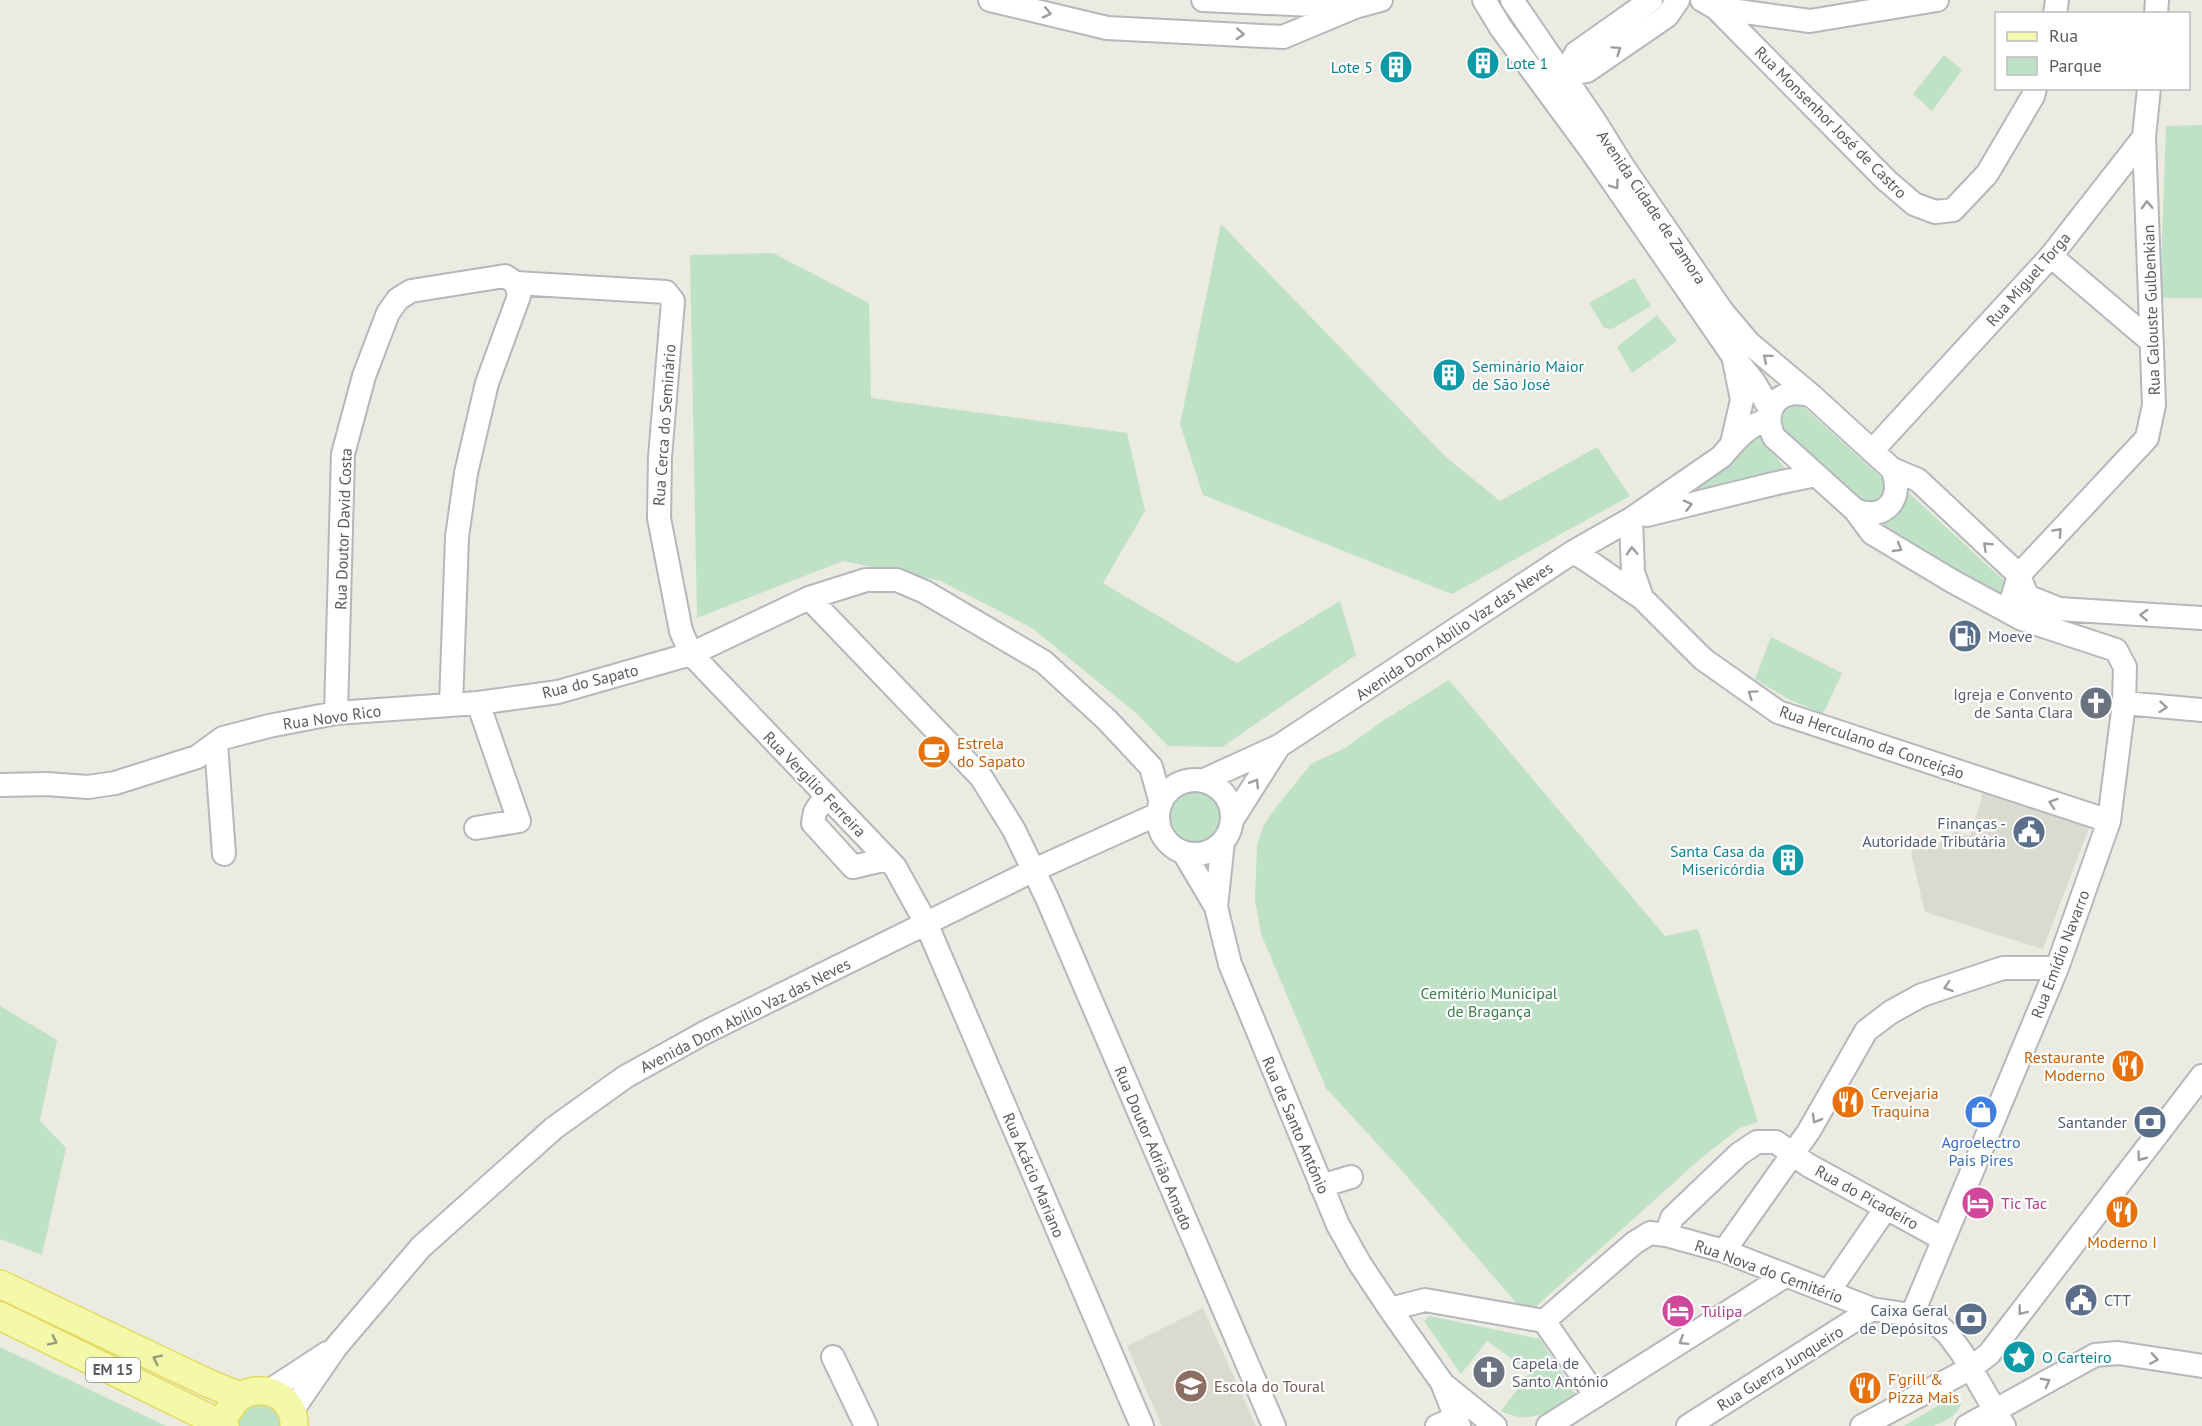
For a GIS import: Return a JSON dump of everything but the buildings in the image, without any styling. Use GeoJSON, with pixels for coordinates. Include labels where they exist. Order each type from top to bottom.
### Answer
{"type":"FeatureCollection","features":[{"type":"Feature","properties":{"kind":"main road","name":"EM 15"},"geometry":{"type":"LineString","coordinates":[[0,1284],[210,1384],[240,1396],[232,1404],[225,1426],[0,1316]]}},
{"type":"Feature","properties":{"kind":"main road"},"geometry":{"type":"LineString","coordinates":[[240,1396],[259,1390],[278,1395],[286,1402],[296,1421]]}},
{"type":"Feature","properties":{"kind":"street"},"geometry":{"type":"LineString","coordinates":[[990,0],[1107,28],[1283,37],[1355,7],[1381,0]]}},
{"type":"Feature","properties":{"kind":"street"},"geometry":{"type":"LineString","coordinates":[[1203,0],[1355,7]]}},
{"type":"Feature","properties":{"kind":"street","name":"Avenida Cidade de Zamora"},"geometry":{"type":"LineString","coordinates":[[1484,0],[1501,28],[1593,153],[1733,356],[1754,382],[1769,415],[1769,428],[1774,438],[1855,510]]}},
{"type":"Feature","properties":{"kind":"street","name":"Avenida Cidade de Zamora"},"geometry":{"type":"LineString","coordinates":[[1512,0],[1722,311],[1749,343],[1812,396],[1892,469],[1918,480],[2019,575]]}},
{"type":"Feature","properties":{"kind":"street"},"geometry":{"type":"LineString","coordinates":[[1581,101],[1577,90],[1582,62],[1651,0]]}},
{"type":"Feature","properties":{"kind":"street"},"geometry":{"type":"LineString","coordinates":[[1593,153],[1580,126],[1557,91],[1563,75],[1582,62],[1667,16],[1678,0]]}},
{"type":"Feature","properties":{"kind":"street"},"geometry":{"type":"LineString","coordinates":[[1709,4],[1810,21],[1937,0]]}},
{"type":"Feature","properties":{"kind":"street","name":"Rua Monsenhor José de Castro"},"geometry":{"type":"LineString","coordinates":[[1709,4],[1886,180],[1914,204],[1935,212],[1953,210],[1987,174],[2034,90]]}},
{"type":"Feature","properties":{"kind":"street"},"geometry":{"type":"LineString","coordinates":[[1501,28],[1524,44],[1543,72],[1563,75]]}},
{"type":"Feature","properties":{"kind":"street"},"geometry":{"type":"LineString","coordinates":[[1548,53],[1563,55],[1582,62]]}},
{"type":"Feature","properties":{"kind":"street"},"geometry":{"type":"LineString","coordinates":[[2144,137],[2149,90]]}},
{"type":"Feature","properties":{"kind":"street","name":"Rua Miguel Torga"},"geometry":{"type":"LineString","coordinates":[[1872,451],[2051,256],[2144,137]]}},
{"type":"Feature","properties":{"kind":"street","name":"Rua Calouste Gulbenkian"},"geometry":{"type":"LineString","coordinates":[[2019,575],[2147,438],[2154,405],[2144,137]]}},
{"type":"Feature","properties":{"kind":"street"},"geometry":{"type":"LineString","coordinates":[[2051,256],[2152,342]]}},
{"type":"Feature","properties":{"kind":"street","name":"Rua Doutor David Costa"},"geometry":{"type":"LineString","coordinates":[[336,713],[343,454],[364,376],[388,313],[398,299],[411,291],[505,276],[516,283],[666,292],[673,301]]}},
{"type":"Feature","properties":{"kind":"street"},"geometry":{"type":"LineString","coordinates":[[451,705],[457,537],[466,473],[487,383],[519,296],[516,283]]}},
{"type":"Feature","properties":{"kind":"street","name":"Rua Cerca do Seminário"},"geometry":{"type":"LineString","coordinates":[[673,301],[660,457],[659,518],[681,632],[691,654]]}},
{"type":"Feature","properties":{"kind":"street"},"geometry":{"type":"LineString","coordinates":[[1732,443],[1742,400],[1733,356]]}},
{"type":"Feature","properties":{"kind":"street","name":"Avenida Dom Abílio Vaz das Neves"},"geometry":{"type":"LineString","coordinates":[[1197,780],[1279,746],[1573,552],[1631,519],[1721,457],[1732,443],[1769,415],[1780,398],[1790,393],[1801,392],[1812,396]]}},
{"type":"Feature","properties":{"kind":"street"},"geometry":{"type":"LineString","coordinates":[[1855,510],[1865,514],[1876,514],[1886,509],[1893,501],[1897,490],[1897,479],[1892,469]]}},
{"type":"Feature","properties":{"kind":"street","name":"Avenida Dom Abílio Vaz das Neves"},"geometry":{"type":"LineString","coordinates":[[1631,519],[1816,475]]}},
{"type":"Feature","properties":{"kind":"street"},"geometry":{"type":"LineString","coordinates":[[1855,510],[1872,533],[1952,581],[2022,619],[2045,626]]}},
{"type":"Feature","properties":{"kind":"street","name":"Rua Herculano da Conceição"},"geometry":{"type":"LineString","coordinates":[[1631,519],[1633,572],[1642,598],[1703,659],[1778,712],[2109,821]]}},
{"type":"Feature","properties":{"kind":"street"},"geometry":{"type":"LineString","coordinates":[[1573,552],[1595,564],[1615,581],[1642,598]]}},
{"type":"Feature","properties":{"kind":"street"},"geometry":{"type":"LineString","coordinates":[[2019,575],[2027,597],[2045,626]]}},
{"type":"Feature","properties":{"kind":"street"},"geometry":{"type":"LineString","coordinates":[[2004,608],[2012,599],[2019,575]]}},
{"type":"Feature","properties":{"kind":"street","name":"Rua do Sapato"},"geometry":{"type":"LineString","coordinates":[[451,705],[558,692],[691,654],[809,598],[866,580],[897,580],[925,592],[1044,662],[1107,720],[1150,767]]}},
{"type":"Feature","properties":{"kind":"street"},"geometry":{"type":"LineString","coordinates":[[2027,597],[2059,609],[2202,618]]}},
{"type":"Feature","properties":{"kind":"street","name":"Rua Doutor Adrião Amado"},"geometry":{"type":"LineString","coordinates":[[809,598],[981,777],[1014,830],[1034,870],[1274,1426]]}},
{"type":"Feature","properties":{"kind":"street","name":"Rua Emídio Navarro"},"geometry":{"type":"LineString","coordinates":[[1912,1315],[2057,968],[2109,821],[2124,703],[2125,667],[2116,650],[2045,626]]}},
{"type":"Feature","properties":{"kind":"street","name":"Rua Vergílio Ferreira"},"geometry":{"type":"LineString","coordinates":[[691,654],[895,867],[926,923]]}},
{"type":"Feature","properties":{"kind":"street"},"geometry":{"type":"LineString","coordinates":[[476,828],[519,821],[477,703]]}},
{"type":"Feature","properties":{"kind":"street"},"geometry":{"type":"LineString","coordinates":[[2124,703],[2202,710]]}},
{"type":"Feature","properties":{"kind":"street","name":"Rua Novo Rico"},"geometry":{"type":"LineString","coordinates":[[0,785],[46,784],[88,787],[115,783],[197,758],[223,738],[269,726],[336,713],[451,705]]}},
{"type":"Feature","properties":{"kind":"street"},"geometry":{"type":"LineString","coordinates":[[216,744],[224,854]]}},
{"type":"Feature","properties":{"kind":"street"},"geometry":{"type":"LineString","coordinates":[[1123,831],[1144,834],[1194,855],[1215,849],[1223,842],[1232,820],[1279,746]]}},
{"type":"Feature","properties":{"kind":"street"},"geometry":{"type":"LineString","coordinates":[[1216,907],[1177,849],[1163,837],[1159,826],[1159,808],[1150,767],[1197,780],[1219,789],[1227,798],[1232,820]]}},
{"type":"Feature","properties":{"kind":"street"},"geometry":{"type":"LineString","coordinates":[[1159,808],[1166,794],[1173,787],[1197,780]]}},
{"type":"Feature","properties":{"kind":"street"},"geometry":{"type":"LineString","coordinates":[[826,795],[815,812],[813,823],[853,867],[887,860]]}},
{"type":"Feature","properties":{"kind":"street","name":"Avenida Dom Abílio Vaz das Neves"},"geometry":{"type":"LineString","coordinates":[[336,1347],[421,1247],[554,1128],[625,1077],[704,1033],[926,923],[1034,870],[1123,831],[1159,808]]}},
{"type":"Feature","properties":{"kind":"street","name":"Rua de Santo António"},"geometry":{"type":"LineString","coordinates":[[1223,842],[1216,907],[1230,964],[1338,1225],[1390,1310],[1443,1384],[1496,1426]]}},
{"type":"Feature","properties":{"kind":"street","name":"Rua Acácio Mariano"},"geometry":{"type":"LineString","coordinates":[[926,923],[1142,1426]]}},
{"type":"Feature","properties":{"kind":"street"},"geometry":{"type":"LineString","coordinates":[[1724,1251],[1809,1131],[1866,1031],[1891,1012],[1922,995],[2003,968],[2057,968]]}},
{"type":"Feature","properties":{"kind":"street"},"geometry":{"type":"LineString","coordinates":[[1869,1425],[1971,1368],[1992,1349],[2202,1076]]}},
{"type":"Feature","properties":{"kind":"street","name":"Rua do Picadeiro"},"geometry":{"type":"LineString","coordinates":[[1658,1234],[1747,1147],[1757,1142],[1776,1142],[1808,1165],[1943,1239]]}},
{"type":"Feature","properties":{"kind":"street"},"geometry":{"type":"LineString","coordinates":[[1321,1186],[1351,1176]]}},
{"type":"Feature","properties":{"kind":"street"},"geometry":{"type":"LineString","coordinates":[[1829,1291],[1886,1208]]}},
{"type":"Feature","properties":{"kind":"street"},"geometry":{"type":"LineString","coordinates":[[1544,1320],[1634,1243],[1658,1234]]}},
{"type":"Feature","properties":{"kind":"street","name":"Rua Nova do Cemitério"},"geometry":{"type":"LineString","coordinates":[[1658,1234],[1724,1251],[1872,1310],[1930,1318],[1948,1334],[1971,1368],[1999,1418]]}},
{"type":"Feature","properties":{"kind":"street"},"geometry":{"type":"LineString","coordinates":[[1548,1426],[1785,1276]]}},
{"type":"Feature","properties":{"kind":"street"},"geometry":{"type":"LineString","coordinates":[[1390,1310],[1420,1291],[1544,1320],[1596,1396]]}},
{"type":"Feature","properties":{"kind":"street","name":"Rua Guerra Junqueiro"},"geometry":{"type":"LineString","coordinates":[[1688,1426],[1872,1310]]}},
{"type":"Feature","properties":{"kind":"street"},"geometry":{"type":"LineString","coordinates":[[269,1391],[336,1347]]}},
{"type":"Feature","properties":{"kind":"street"},"geometry":{"type":"LineString","coordinates":[[296,1421],[336,1347]]}},
{"type":"Feature","properties":{"kind":"street"},"geometry":{"type":"LineString","coordinates":[[1967,1426],[1999,1418],[2094,1355],[2118,1353],[2202,1366]]}},
{"type":"Feature","properties":{"kind":"street"},"geometry":{"type":"LineString","coordinates":[[833,1357],[866,1426]]}},
{"type":"Feature","properties":{"kind":"street","name":"Rua de Santo António"},"geometry":{"type":"LineString","coordinates":[[1443,1384],[1451,1423]]}},
{"type":"Feature","properties":{"kind":"shaded area"},"geometry":{"type":"Polygon","coordinates":[[[1984,790],[2089,828],[2043,949],[1925,912],[1911,853],[1919,837],[1949,844],[1954,831],[1970,836],[1984,790]]]}},
{"type":"Feature","properties":{"kind":"shaded area","name":"Escola do Toural"},"geometry":{"type":"Polygon","coordinates":[[[1203,1308],[1256,1426],[1162,1426],[1127,1346],[1203,1308]]]}},
{"type":"Feature","properties":{"kind":"green space"},"geometry":{"type":"Polygon","coordinates":[[[1944,55],[1962,70],[1932,111],[1913,94],[1944,55]]]}},
{"type":"Feature","properties":{"kind":"green space"},"geometry":{"type":"Polygon","coordinates":[[[2202,125],[2202,298],[2160,298],[2166,126],[2202,125]]]}},
{"type":"Feature","properties":{"kind":"green space"},"geometry":{"type":"Polygon","coordinates":[[[1221,224],[1446,457],[1500,501],[1597,447],[1630,496],[1452,594],[1203,495],[1180,424],[1221,224]]]}},
{"type":"Feature","properties":{"kind":"green space"},"geometry":{"type":"Polygon","coordinates":[[[773,253],[869,303],[871,398],[1127,433],[1145,511],[1103,583],[1237,663],[1340,601],[1356,655],[1222,747],[1168,746],[1136,713],[1032,628],[941,581],[843,561],[697,618],[690,255],[773,253]]]}},
{"type":"Feature","properties":{"kind":"green space"},"geometry":{"type":"Polygon","coordinates":[[[1634,278],[1651,306],[1612,329],[1604,328],[1589,303],[1634,278]]]}},
{"type":"Feature","properties":{"kind":"green space"},"geometry":{"type":"Polygon","coordinates":[[[1657,315],[1677,341],[1632,373],[1617,347],[1657,315]]]}},
{"type":"Feature","properties":{"kind":"green space"},"geometry":{"type":"Polygon","coordinates":[[[1799,403],[1883,479],[1884,494],[1879,502],[1868,504],[1858,497],[1782,431],[1783,409],[1799,403]]]}},
{"type":"Feature","properties":{"kind":"green space"},"geometry":{"type":"Polygon","coordinates":[[[1758,429],[1770,450],[1786,469],[1695,494],[1692,487],[1758,429]]]}},
{"type":"Feature","properties":{"kind":"green space"},"geometry":{"type":"Polygon","coordinates":[[[1909,493],[2002,579],[2003,589],[1999,593],[1994,594],[1881,524],[1899,512],[1909,493]]]}},
{"type":"Feature","properties":{"kind":"green space"},"geometry":{"type":"Polygon","coordinates":[[[1771,637],[1842,673],[1823,714],[1790,700],[1755,679],[1771,637]]]}},
{"type":"Feature","properties":{"kind":"green space","name":"Cemitério Municipal de Bragança"},"geometry":{"type":"Polygon","coordinates":[[[1449,680],[1665,936],[1698,929],[1758,1122],[1740,1128],[1700,1159],[1532,1310],[1519,1306],[1404,1173],[1326,1088],[1261,934],[1255,899],[1257,844],[1264,825],[1311,764],[1345,748],[1384,720],[1449,680]]]}},
{"type":"Feature","properties":{"kind":"green space"},"geometry":{"type":"Polygon","coordinates":[[[1196,790],[1206,792],[1215,798],[1221,807],[1223,817],[1221,827],[1215,836],[1206,842],[1196,844],[1186,842],[1177,836],[1171,827],[1169,817],[1171,807],[1177,798],[1186,792],[1196,790]]]}},
{"type":"Feature","properties":{"kind":"green space"},"geometry":{"type":"Polygon","coordinates":[[[0,1006],[57,1040],[40,1121],[66,1148],[42,1255],[0,1239],[0,1006]]]}},
{"type":"Feature","properties":{"kind":"green space"},"geometry":{"type":"Polygon","coordinates":[[[1429,1316],[1540,1339],[1576,1395],[1549,1411],[1531,1417],[1501,1411],[1530,1372],[1487,1341],[1461,1374],[1424,1321],[1429,1316]]]}},
{"type":"Feature","properties":{"kind":"green space"},"geometry":{"type":"Polygon","coordinates":[[[0,1347],[166,1426],[0,1426],[0,1347]]]}},
{"type":"Feature","properties":{"kind":"green space"},"geometry":{"type":"Polygon","coordinates":[[[1951,1398],[1961,1402],[1955,1414],[1947,1420],[1933,1426],[1904,1426],[1951,1398]]]}},
{"type":"Feature","properties":{"kind":"green space"},"geometry":{"type":"Polygon","coordinates":[[[251,1404],[274,1405],[284,1426],[238,1426],[240,1415],[251,1404]]]}},
{"type":"Feature","properties":{"kind":"place","name":"Lote 1"},"geometry":{"type":"Point","coordinates":[1483,63]}},
{"type":"Feature","properties":{"kind":"place","name":"Lote 5"},"geometry":{"type":"Point","coordinates":[1396,67]}},
{"type":"Feature","properties":{"kind":"place","name":"Seminário Maior de São José"},"geometry":{"type":"Point","coordinates":[1449,375]}},
{"type":"Feature","properties":{"kind":"place","name":"Moeve"},"geometry":{"type":"Point","coordinates":[1965,636]}},
{"type":"Feature","properties":{"kind":"place","name":"Igreja e Convento de Santa Clara"},"geometry":{"type":"Point","coordinates":[2096,703]}},
{"type":"Feature","properties":{"kind":"place","name":"Estrela do Sapato"},"geometry":{"type":"Point","coordinates":[934,752]}},
{"type":"Feature","properties":{"kind":"place","name":"Finanças - Autoridade Tributária"},"geometry":{"type":"Point","coordinates":[2029,832]}},
{"type":"Feature","properties":{"kind":"place","name":"Santa Casa da Misericórdia"},"geometry":{"type":"Point","coordinates":[1788,860]}},
{"type":"Feature","properties":{"kind":"place","name":"Restaurante Moderno"},"geometry":{"type":"Point","coordinates":[2128,1066]}},
{"type":"Feature","properties":{"kind":"place","name":"Cervejaria Traquina"},"geometry":{"type":"Point","coordinates":[1848,1102]}},
{"type":"Feature","properties":{"kind":"place","name":"Agroelectro Pais Pires"},"geometry":{"type":"Point","coordinates":[1981,1112]}},
{"type":"Feature","properties":{"kind":"place","name":"Santander"},"geometry":{"type":"Point","coordinates":[2150,1122]}},
{"type":"Feature","properties":{"kind":"place","name":"Tic Tac"},"geometry":{"type":"Point","coordinates":[1978,1203]}},
{"type":"Feature","properties":{"kind":"place","name":"Moderno I"},"geometry":{"type":"Point","coordinates":[2122,1212]}},
{"type":"Feature","properties":{"kind":"place","name":"CTT"},"geometry":{"type":"Point","coordinates":[2081,1300]}},
{"type":"Feature","properties":{"kind":"place","name":"Tulipa"},"geometry":{"type":"Point","coordinates":[1678,1311]}},
{"type":"Feature","properties":{"kind":"place","name":"Caixa Geral de Depósitos"},"geometry":{"type":"Point","coordinates":[1971,1319]}},
{"type":"Feature","properties":{"kind":"place","name":"O Carteiro"},"geometry":{"type":"Point","coordinates":[2019,1357]}},
{"type":"Feature","properties":{"kind":"place","name":"Capela de Santo António"},"geometry":{"type":"Point","coordinates":[1489,1372]}},
{"type":"Feature","properties":{"kind":"place","name":"Escola do Toural"},"geometry":{"type":"Point","coordinates":[1191,1386]}},
{"type":"Feature","properties":{"kind":"place","name":"F'grill & Pizza Mais"},"geometry":{"type":"Point","coordinates":[1865,1388]}}]}
